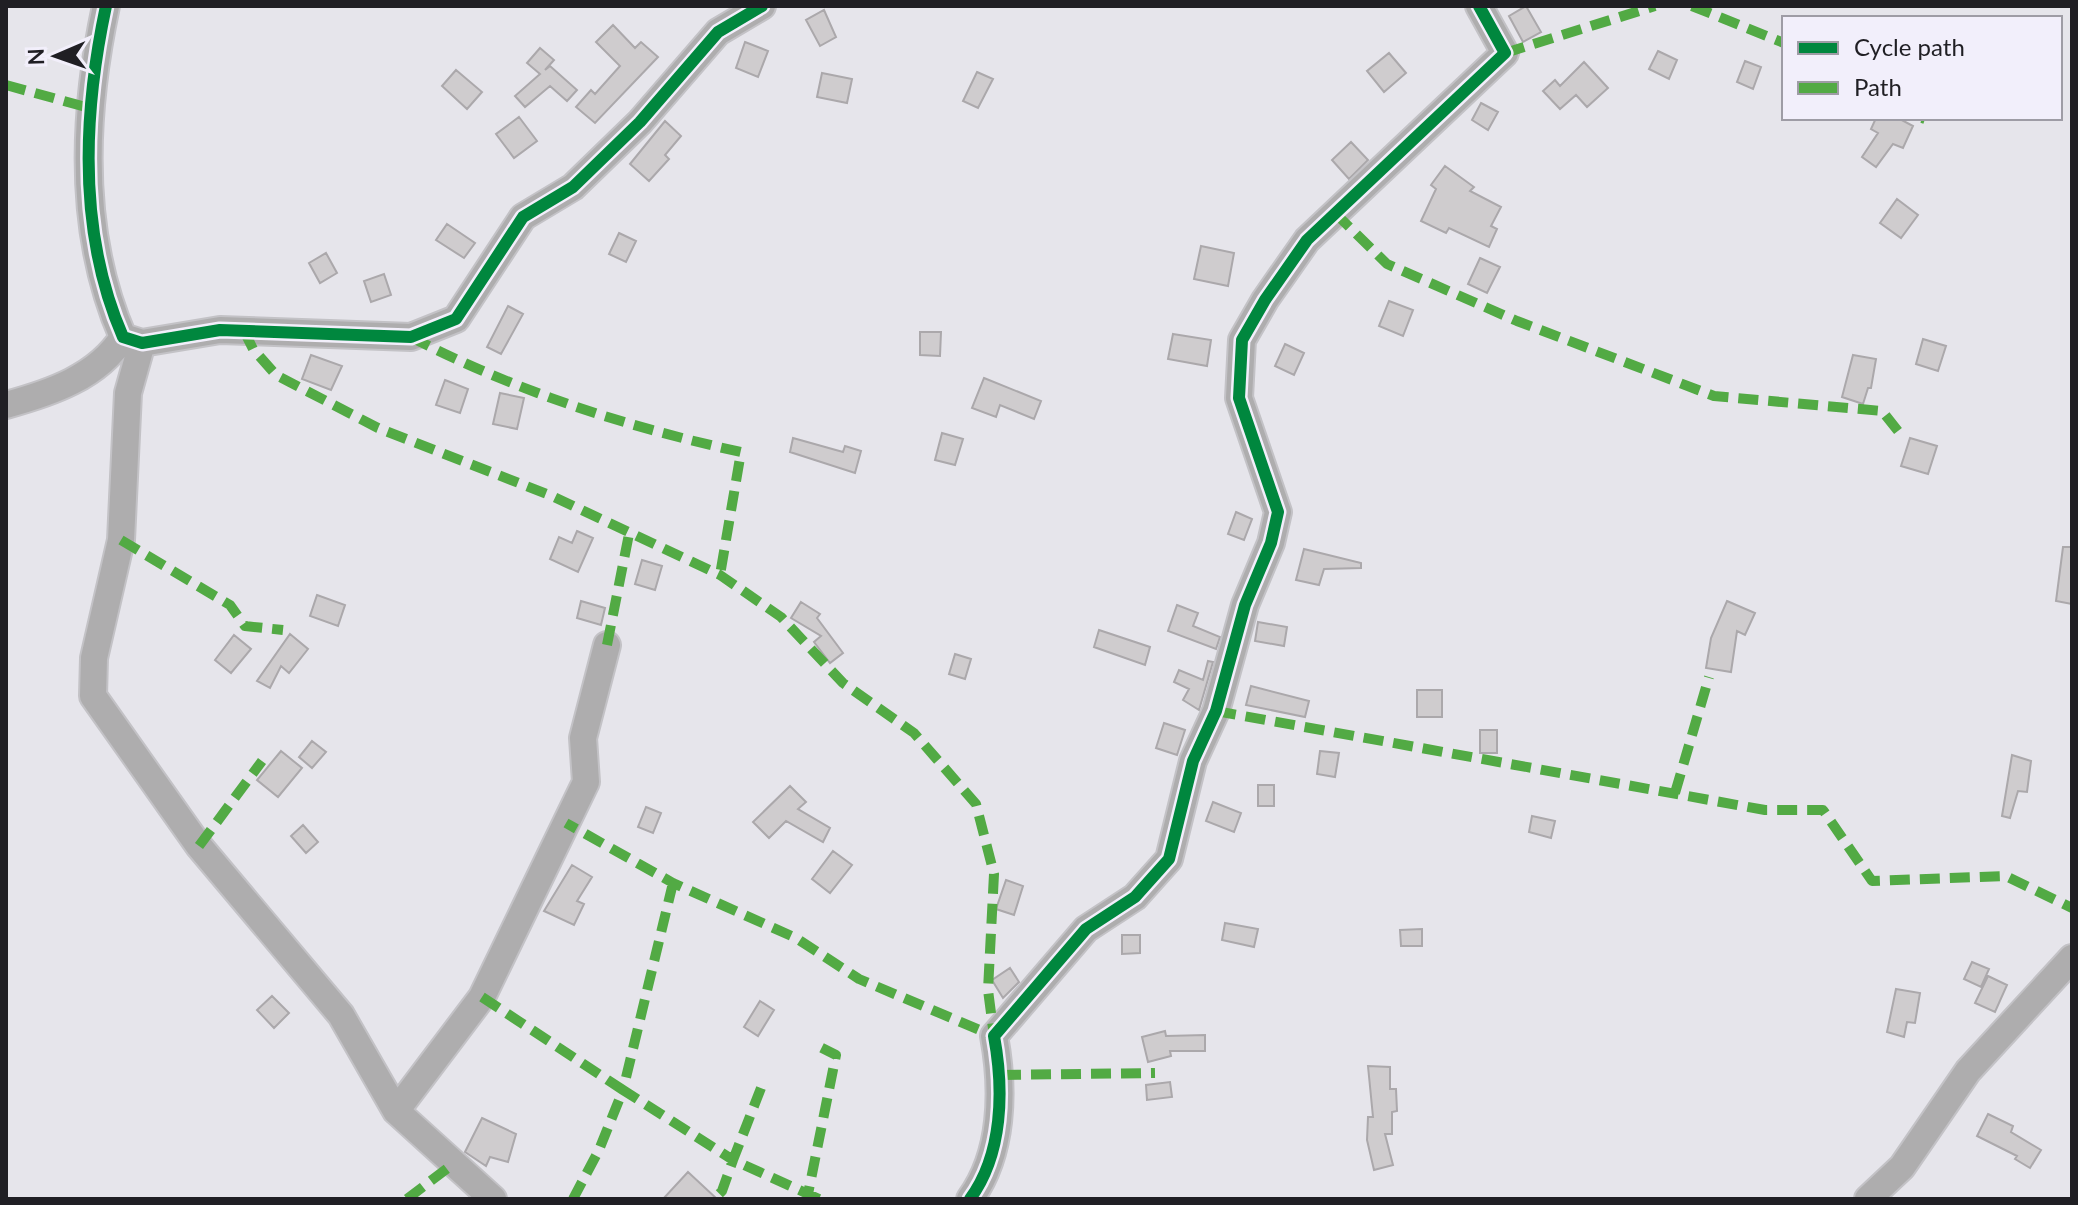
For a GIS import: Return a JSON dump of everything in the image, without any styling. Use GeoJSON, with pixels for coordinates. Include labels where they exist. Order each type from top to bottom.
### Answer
{"type":"FeatureCollection","features":[{"type":"Feature","properties":{"kind":"street"},"geometry":{"type":"LineString","coordinates":[[106,6],[97,49],[90,158],[93,241],[132,340],[121,540],[94,658],[93,696],[199,846],[341,1015],[396,1111],[493,1199]]}},
{"type":"Feature","properties":{"kind":"street"},"geometry":{"type":"LineString","coordinates":[[6,405],[51,392],[111,357],[132,340],[220,330],[411,337],[456,319],[523,217],[573,187],[640,122],[718,32],[762,6]]}},
{"type":"Feature","properties":{"kind":"street"},"geometry":{"type":"LineString","coordinates":[[970,1199],[983,1180],[1001,1105],[1001,1075],[994,1036],[1086,929],[1135,897],[1169,859],[1193,761],[1216,711],[1245,605],[1271,543],[1278,512],[1239,398],[1242,340],[1265,300],[1307,240],[1505,53],[1479,6]]}},
{"type":"Feature","properties":{"kind":"street"},"geometry":{"type":"LineString","coordinates":[[396,1111],[482,997],[586,782],[583,738],[607,645]]}},
{"type":"Feature","properties":{"kind":"street"},"geometry":{"type":"LineString","coordinates":[[1868,1199],[1902,1167],[1968,1071],[2072,958]]}},
{"type":"Feature","properties":{"kind":"building"},"geometry":{"type":"Polygon","coordinates":[[[1526,6],[1541,32],[1523,42],[1509,16],[1526,6]]]}},
{"type":"Feature","properties":{"kind":"building"},"geometry":{"type":"Polygon","coordinates":[[[824,10],[836,37],[820,46],[806,20],[824,10]]]}},
{"type":"Feature","properties":{"kind":"building"},"geometry":{"type":"Polygon","coordinates":[[[613,25],[635,48],[641,42],[658,57],[595,123],[576,107],[591,90],[595,94],[620,66],[596,42],[613,25]]]}},
{"type":"Feature","properties":{"kind":"building"},"geometry":{"type":"Polygon","coordinates":[[[745,42],[768,51],[758,77],[736,68],[745,42]]]}},
{"type":"Feature","properties":{"kind":"building"},"geometry":{"type":"Polygon","coordinates":[[[540,48],[554,60],[545,70],[550,66],[577,90],[567,101],[550,86],[525,107],[515,96],[540,74],[527,63],[540,48]]]}},
{"type":"Feature","properties":{"kind":"building"},"geometry":{"type":"Polygon","coordinates":[[[1658,51],[1677,60],[1669,79],[1649,69],[1658,51]]]}},
{"type":"Feature","properties":{"kind":"building"},"geometry":{"type":"Polygon","coordinates":[[[1389,53],[1406,73],[1384,92],[1367,71],[1389,53]]]}},
{"type":"Feature","properties":{"kind":"building"},"geometry":{"type":"Polygon","coordinates":[[[1745,61],[1761,67],[1753,89],[1737,82],[1745,61]]]}},
{"type":"Feature","properties":{"kind":"building"},"geometry":{"type":"Polygon","coordinates":[[[1584,62],[1608,88],[1587,107],[1576,95],[1560,109],[1543,91],[1555,80],[1560,86],[1584,62]]]}},
{"type":"Feature","properties":{"kind":"building"},"geometry":{"type":"Polygon","coordinates":[[[456,70],[482,92],[467,109],[442,86],[456,70]]]}},
{"type":"Feature","properties":{"kind":"building"},"geometry":{"type":"Polygon","coordinates":[[[977,72],[993,79],[978,108],[963,101],[977,72]]]}},
{"type":"Feature","properties":{"kind":"building"},"geometry":{"type":"Polygon","coordinates":[[[822,73],[852,79],[847,103],[817,97],[822,73]]]}},
{"type":"Feature","properties":{"kind":"building"},"geometry":{"type":"Polygon","coordinates":[[[1481,103],[1498,112],[1488,130],[1472,120],[1481,103]]]}},
{"type":"Feature","properties":{"kind":"building"},"geometry":{"type":"Polygon","coordinates":[[[519,117],[537,141],[514,158],[496,134],[519,117]]]}},
{"type":"Feature","properties":{"kind":"building"},"geometry":{"type":"Polygon","coordinates":[[[1875,120],[1902,120],[1913,126],[1903,148],[1893,144],[1876,167],[1862,157],[1878,133],[1871,129],[1875,120]]]}},
{"type":"Feature","properties":{"kind":"building"},"geometry":{"type":"Polygon","coordinates":[[[665,121],[681,136],[665,155],[669,159],[649,181],[630,164],[665,121]]]}},
{"type":"Feature","properties":{"kind":"building"},"geometry":{"type":"Polygon","coordinates":[[[1351,142],[1368,160],[1349,179],[1332,160],[1351,142]]]}},
{"type":"Feature","properties":{"kind":"building"},"geometry":{"type":"Polygon","coordinates":[[[1445,166],[1474,187],[1470,191],[1501,207],[1491,226],[1497,229],[1489,247],[1449,228],[1446,233],[1421,221],[1436,189],[1431,185],[1445,166]]]}},
{"type":"Feature","properties":{"kind":"building"},"geometry":{"type":"Polygon","coordinates":[[[1897,199],[1918,215],[1901,238],[1880,223],[1897,199]]]}},
{"type":"Feature","properties":{"kind":"building"},"geometry":{"type":"Polygon","coordinates":[[[447,224],[475,243],[464,258],[436,240],[447,224]]]}},
{"type":"Feature","properties":{"kind":"building"},"geometry":{"type":"Polygon","coordinates":[[[619,233],[636,241],[626,262],[609,254],[619,233]]]}},
{"type":"Feature","properties":{"kind":"building"},"geometry":{"type":"Polygon","coordinates":[[[1201,246],[1234,253],[1228,286],[1194,279],[1201,246]]]}},
{"type":"Feature","properties":{"kind":"building"},"geometry":{"type":"Polygon","coordinates":[[[326,253],[337,273],[320,283],[309,263],[326,253]]]}},
{"type":"Feature","properties":{"kind":"building"},"geometry":{"type":"Polygon","coordinates":[[[1480,258],[1500,267],[1487,293],[1468,284],[1480,258]]]}},
{"type":"Feature","properties":{"kind":"building"},"geometry":{"type":"Polygon","coordinates":[[[384,274],[391,295],[371,302],[364,281],[384,274]]]}},
{"type":"Feature","properties":{"kind":"building"},"geometry":{"type":"Polygon","coordinates":[[[1389,301],[1413,310],[1403,336],[1379,326],[1389,301]]]}},
{"type":"Feature","properties":{"kind":"building"},"geometry":{"type":"Polygon","coordinates":[[[508,306],[523,314],[501,354],[487,347],[508,306]]]}},
{"type":"Feature","properties":{"kind":"building"},"geometry":{"type":"Polygon","coordinates":[[[920,332],[941,332],[940,356],[920,355],[920,332]]]}},
{"type":"Feature","properties":{"kind":"building"},"geometry":{"type":"Polygon","coordinates":[[[1173,334],[1211,340],[1207,366],[1168,359],[1173,334]]]}},
{"type":"Feature","properties":{"kind":"building"},"geometry":{"type":"Polygon","coordinates":[[[1923,339],[1946,346],[1938,371],[1916,364],[1923,339]]]}},
{"type":"Feature","properties":{"kind":"building"},"geometry":{"type":"Polygon","coordinates":[[[1285,344],[1304,353],[1294,375],[1275,366],[1285,344]]]}},
{"type":"Feature","properties":{"kind":"building"},"geometry":{"type":"Polygon","coordinates":[[[311,355],[342,366],[331,390],[302,379],[311,355]]]}},
{"type":"Feature","properties":{"kind":"building"},"geometry":{"type":"Polygon","coordinates":[[[1853,355],[1876,359],[1871,388],[1868,388],[1863,404],[1842,397],[1853,355]]]}},
{"type":"Feature","properties":{"kind":"building"},"geometry":{"type":"Polygon","coordinates":[[[984,378],[1041,401],[1034,419],[1000,405],[996,417],[972,408],[984,378]]]}},
{"type":"Feature","properties":{"kind":"building"},"geometry":{"type":"Polygon","coordinates":[[[445,380],[468,389],[460,413],[436,405],[445,380]]]}},
{"type":"Feature","properties":{"kind":"building"},"geometry":{"type":"Polygon","coordinates":[[[500,393],[524,398],[517,429],[493,424],[500,393]]]}},
{"type":"Feature","properties":{"kind":"building"},"geometry":{"type":"Polygon","coordinates":[[[942,433],[963,439],[955,465],[935,460],[942,433]]]}},
{"type":"Feature","properties":{"kind":"building"},"geometry":{"type":"Polygon","coordinates":[[[793,438],[843,452],[845,446],[861,451],[855,473],[790,452],[793,438]]]}},
{"type":"Feature","properties":{"kind":"building"},"geometry":{"type":"Polygon","coordinates":[[[1910,438],[1937,446],[1928,474],[1901,466],[1910,438]]]}},
{"type":"Feature","properties":{"kind":"building"},"geometry":{"type":"Polygon","coordinates":[[[1236,512],[1252,519],[1244,540],[1228,534],[1236,512]]]}},
{"type":"Feature","properties":{"kind":"building"},"geometry":{"type":"Polygon","coordinates":[[[577,531],[593,538],[578,572],[550,559],[559,537],[572,543],[577,531]]]}},
{"type":"Feature","properties":{"kind":"building"},"geometry":{"type":"Polygon","coordinates":[[[2063,547],[2072,547],[2072,604],[2056,601],[2063,547]]]}},
{"type":"Feature","properties":{"kind":"building"},"geometry":{"type":"Polygon","coordinates":[[[1304,549],[1361,563],[1361,568],[1324,569],[1319,585],[1296,580],[1304,549]]]}},
{"type":"Feature","properties":{"kind":"building"},"geometry":{"type":"Polygon","coordinates":[[[642,560],[662,566],[655,590],[635,584],[642,560]]]}},
{"type":"Feature","properties":{"kind":"building"},"geometry":{"type":"Polygon","coordinates":[[[317,595],[345,605],[338,626],[310,616],[317,595]]]}},
{"type":"Feature","properties":{"kind":"building"},"geometry":{"type":"Polygon","coordinates":[[[581,601],[605,608],[601,625],[577,618],[581,601]]]}},
{"type":"Feature","properties":{"kind":"building"},"geometry":{"type":"Polygon","coordinates":[[[1727,601],[1755,613],[1745,635],[1737,631],[1731,672],[1706,668],[1711,638],[1727,601]]]}},
{"type":"Feature","properties":{"kind":"building"},"geometry":{"type":"Polygon","coordinates":[[[801,602],[820,614],[817,618],[843,653],[830,663],[814,642],[821,636],[791,618],[801,602]]]}},
{"type":"Feature","properties":{"kind":"building"},"geometry":{"type":"Polygon","coordinates":[[[1177,605],[1198,613],[1193,626],[1220,637],[1216,649],[1168,631],[1177,605]]]}},
{"type":"Feature","properties":{"kind":"building"},"geometry":{"type":"Polygon","coordinates":[[[1258,622],[1287,627],[1284,646],[1255,641],[1258,622]]]}},
{"type":"Feature","properties":{"kind":"building"},"geometry":{"type":"Polygon","coordinates":[[[1099,630],[1150,647],[1145,665],[1094,647],[1099,630]]]}},
{"type":"Feature","properties":{"kind":"building"},"geometry":{"type":"Polygon","coordinates":[[[290,634],[308,649],[289,673],[281,666],[270,688],[257,681],[290,634]]]}},
{"type":"Feature","properties":{"kind":"building"},"geometry":{"type":"Polygon","coordinates":[[[234,635],[251,649],[231,673],[215,660],[234,635]]]}},
{"type":"Feature","properties":{"kind":"building"},"geometry":{"type":"Polygon","coordinates":[[[955,654],[971,659],[965,679],[949,674],[955,654]]]}},
{"type":"Feature","properties":{"kind":"building"},"geometry":{"type":"Polygon","coordinates":[[[1208,661],[1213,662],[1199,710],[1183,700],[1189,689],[1174,682],[1179,670],[1203,680],[1208,661]]]}},
{"type":"Feature","properties":{"kind":"building"},"geometry":{"type":"Polygon","coordinates":[[[1251,686],[1309,701],[1305,717],[1246,705],[1251,686]]]}},
{"type":"Feature","properties":{"kind":"building"},"geometry":{"type":"Polygon","coordinates":[[[1417,690],[1442,690],[1442,717],[1417,717],[1417,690]]]}},
{"type":"Feature","properties":{"kind":"building"},"geometry":{"type":"Polygon","coordinates":[[[1164,723],[1185,730],[1177,755],[1156,748],[1164,723]]]}},
{"type":"Feature","properties":{"kind":"building"},"geometry":{"type":"Polygon","coordinates":[[[1480,730],[1497,730],[1497,753],[1480,753],[1480,730]]]}},
{"type":"Feature","properties":{"kind":"building"},"geometry":{"type":"Polygon","coordinates":[[[312,741],[326,752],[312,768],[299,757],[312,741]]]}},
{"type":"Feature","properties":{"kind":"building"},"geometry":{"type":"Polygon","coordinates":[[[281,751],[302,768],[278,797],[257,780],[281,751]]]}},
{"type":"Feature","properties":{"kind":"building"},"geometry":{"type":"Polygon","coordinates":[[[1320,751],[1339,753],[1335,777],[1317,774],[1320,751]]]}},
{"type":"Feature","properties":{"kind":"building"},"geometry":{"type":"Polygon","coordinates":[[[2012,755],[2031,761],[2027,792],[2018,791],[2010,818],[2002,816],[2012,755]]]}},
{"type":"Feature","properties":{"kind":"building"},"geometry":{"type":"Polygon","coordinates":[[[1258,785],[1274,785],[1274,806],[1258,806],[1258,785]]]}},
{"type":"Feature","properties":{"kind":"building"},"geometry":{"type":"Polygon","coordinates":[[[790,786],[806,802],[798,809],[830,828],[823,842],[786,821],[769,838],[753,822],[790,786]]]}},
{"type":"Feature","properties":{"kind":"building"},"geometry":{"type":"Polygon","coordinates":[[[1213,802],[1241,813],[1234,832],[1206,821],[1213,802]]]}},
{"type":"Feature","properties":{"kind":"building"},"geometry":{"type":"Polygon","coordinates":[[[646,807],[661,813],[653,833],[638,827],[646,807]]]}},
{"type":"Feature","properties":{"kind":"building"},"geometry":{"type":"Polygon","coordinates":[[[1532,816],[1555,821],[1551,838],[1529,832],[1532,816]]]}},
{"type":"Feature","properties":{"kind":"building"},"geometry":{"type":"Polygon","coordinates":[[[303,825],[318,842],[306,853],[291,836],[303,825]]]}},
{"type":"Feature","properties":{"kind":"building"},"geometry":{"type":"Polygon","coordinates":[[[833,851],[852,865],[830,893],[812,879],[833,851]]]}},
{"type":"Feature","properties":{"kind":"building"},"geometry":{"type":"Polygon","coordinates":[[[572,865],[592,877],[577,901],[584,904],[574,925],[544,911],[572,865]]]}},
{"type":"Feature","properties":{"kind":"building"},"geometry":{"type":"Polygon","coordinates":[[[1006,880],[1023,886],[1014,915],[996,909],[1006,880]]]}},
{"type":"Feature","properties":{"kind":"building"},"geometry":{"type":"Polygon","coordinates":[[[1225,923],[1258,929],[1254,947],[1222,940],[1225,923]]]}},
{"type":"Feature","properties":{"kind":"building"},"geometry":{"type":"Polygon","coordinates":[[[1422,929],[1422,946],[1401,946],[1400,930],[1422,929]]]}},
{"type":"Feature","properties":{"kind":"building"},"geometry":{"type":"Polygon","coordinates":[[[1122,935],[1140,935],[1140,953],[1122,954],[1122,935]]]}},
{"type":"Feature","properties":{"kind":"building"},"geometry":{"type":"Polygon","coordinates":[[[1972,962],[1989,969],[1981,987],[1964,979],[1972,962]]]}},
{"type":"Feature","properties":{"kind":"building"},"geometry":{"type":"Polygon","coordinates":[[[1010,968],[1019,982],[1003,998],[992,980],[1010,968]]]}},
{"type":"Feature","properties":{"kind":"building"},"geometry":{"type":"Polygon","coordinates":[[[1988,976],[2007,985],[1995,1012],[1975,1003],[1988,976]]]}},
{"type":"Feature","properties":{"kind":"building"},"geometry":{"type":"Polygon","coordinates":[[[1896,989],[1920,993],[1915,1023],[1907,1022],[1904,1037],[1887,1032],[1896,989]]]}},
{"type":"Feature","properties":{"kind":"building"},"geometry":{"type":"Polygon","coordinates":[[[272,996],[289,1013],[274,1028],[257,1010],[272,996]]]}},
{"type":"Feature","properties":{"kind":"building"},"geometry":{"type":"Polygon","coordinates":[[[760,1001],[774,1010],[758,1036],[744,1027],[760,1001]]]}},
{"type":"Feature","properties":{"kind":"building"},"geometry":{"type":"Polygon","coordinates":[[[1165,1031],[1166,1036],[1205,1035],[1205,1051],[1170,1051],[1171,1056],[1148,1062],[1142,1037],[1165,1031]]]}},
{"type":"Feature","properties":{"kind":"building"},"geometry":{"type":"Polygon","coordinates":[[[1368,1066],[1390,1067],[1390,1089],[1396,1089],[1397,1111],[1392,1112],[1392,1134],[1385,1134],[1393,1165],[1374,1170],[1367,1140],[1368,1117],[1373,1117],[1368,1066]]]}},
{"type":"Feature","properties":{"kind":"building"},"geometry":{"type":"Polygon","coordinates":[[[1170,1082],[1172,1097],[1147,1100],[1146,1085],[1170,1082]]]}},
{"type":"Feature","properties":{"kind":"building"},"geometry":{"type":"Polygon","coordinates":[[[1988,1114],[2013,1126],[2011,1132],[2041,1150],[2030,1168],[2015,1159],[2017,1156],[1977,1136],[1988,1114]]]}},
{"type":"Feature","properties":{"kind":"building"},"geometry":{"type":"Polygon","coordinates":[[[482,1118],[516,1134],[508,1162],[490,1157],[486,1166],[465,1152],[482,1118]]]}},
{"type":"Feature","properties":{"kind":"building"},"geometry":{"type":"Polygon","coordinates":[[[688,1172],[717,1199],[663,1199],[688,1172]]]}},
{"type":"Feature","properties":{"kind":"marked path"},"geometry":{"type":"LineString","coordinates":[[1505,53],[1655,6]]}},
{"type":"Feature","properties":{"kind":"marked path"},"geometry":{"type":"LineString","coordinates":[[1692,6],[1782,42]]}},
{"type":"Feature","properties":{"kind":"marked path"},"geometry":{"type":"LineString","coordinates":[[6,85],[93,109]]}},
{"type":"Feature","properties":{"kind":"marked path"},"geometry":{"type":"LineString","coordinates":[[1335,213],[1387,264],[1517,321],[1714,396],[1882,411],[1898,431]]}},
{"type":"Feature","properties":{"kind":"marked path"},"geometry":{"type":"LineString","coordinates":[[244,331],[253,349],[276,375],[378,428],[552,496],[720,575],[781,617],[843,683],[914,733],[976,804],[994,874],[988,990],[994,1036],[859,979],[796,938],[673,883],[566,823]]}},
{"type":"Feature","properties":{"kind":"marked path"},"geometry":{"type":"LineString","coordinates":[[411,337],[531,391],[614,419],[741,452],[720,575]]}},
{"type":"Feature","properties":{"kind":"marked path"},"geometry":{"type":"LineString","coordinates":[[607,645],[629,534]]}},
{"type":"Feature","properties":{"kind":"marked path"},"geometry":{"type":"LineString","coordinates":[[121,540],[230,605],[245,626],[283,630]]}},
{"type":"Feature","properties":{"kind":"marked path"},"geometry":{"type":"LineString","coordinates":[[1675,793],[1709,677]]}},
{"type":"Feature","properties":{"kind":"marked path"},"geometry":{"type":"LineString","coordinates":[[1216,711],[1765,810],[1823,810],[1872,881],[2006,876],[2072,908]]}},
{"type":"Feature","properties":{"kind":"marked path"},"geometry":{"type":"LineString","coordinates":[[199,846],[262,761]]}},
{"type":"Feature","properties":{"kind":"marked path"},"geometry":{"type":"LineString","coordinates":[[673,883],[623,1090],[733,1160],[722,1191],[714,1199]]}},
{"type":"Feature","properties":{"kind":"marked path"},"geometry":{"type":"LineString","coordinates":[[482,997],[623,1090],[599,1150],[573,1199]]}},
{"type":"Feature","properties":{"kind":"marked path"},"geometry":{"type":"LineString","coordinates":[[819,1199],[808,1194],[836,1055],[820,1047]]}},
{"type":"Feature","properties":{"kind":"marked path"},"geometry":{"type":"LineString","coordinates":[[1001,1075],[1155,1073]]}},
{"type":"Feature","properties":{"kind":"marked path"},"geometry":{"type":"LineString","coordinates":[[761,1088],[733,1160],[808,1194]]}},
{"type":"Feature","properties":{"kind":"marked path"},"geometry":{"type":"LineString","coordinates":[[407,1199],[453,1164]]}},
{"type":"Feature","properties":{"kind":"cycle path"},"geometry":{"type":"LineString","coordinates":[[106,6],[98,47],[89,131],[92,215],[108,298],[123,337],[142,343],[220,330],[411,337],[456,319],[523,217],[573,187],[640,122],[718,32],[762,6]]}},
{"type":"Feature","properties":{"kind":"cycle path"},"geometry":{"type":"LineString","coordinates":[[970,1199],[981,1181],[995,1142],[1000,1099],[994,1036],[1086,929],[1135,897],[1169,859],[1193,761],[1216,711],[1245,605],[1271,543],[1278,512],[1239,398],[1242,340],[1265,300],[1307,240],[1505,53],[1479,6]]}}]}
